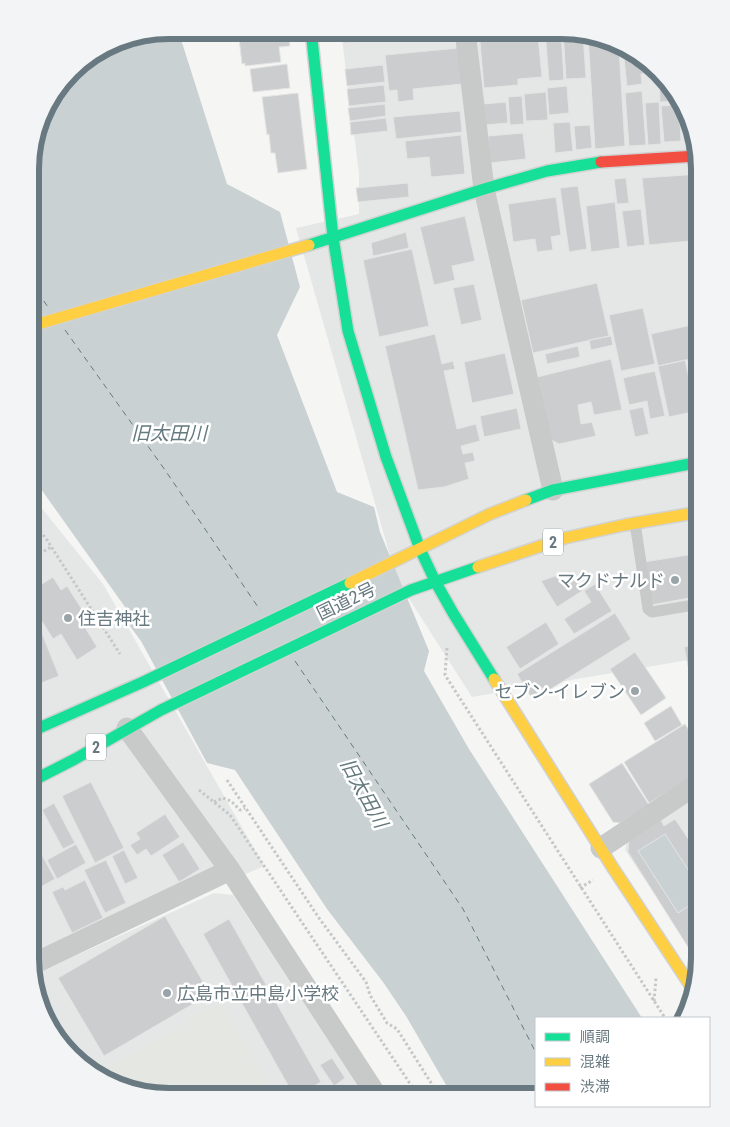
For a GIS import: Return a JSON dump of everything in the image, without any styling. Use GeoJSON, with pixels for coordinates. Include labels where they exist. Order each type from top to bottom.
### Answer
{"type":"FeatureCollection","features":[{"type":"Feature","properties":{"kind":"main road"},"geometry":{"type":"LineString","coordinates":[[312,39],[333,236],[348,331],[386,456],[420,549],[435,581],[601,848],[689,983]]}},
{"type":"Feature","properties":{"kind":"main road"},"geometry":{"type":"LineString","coordinates":[[39,324],[296,249],[484,189],[547,171],[593,163],[690,156]]}},
{"type":"Feature","properties":{"kind":"main road","name":"国道2号"},"geometry":{"type":"LineString","coordinates":[[39,728],[143,682],[490,514],[553,490],[691,464]]}},
{"type":"Feature","properties":{"kind":"main road","name":"国道2号"},"geometry":{"type":"LineString","coordinates":[[39,777],[161,710],[410,590],[565,538],[635,523],[691,514]]}},
{"type":"Feature","properties":{"kind":"street"},"geometry":{"type":"LineString","coordinates":[[466,39],[484,189],[553,490]]}},
{"type":"Feature","properties":{"kind":"street"},"geometry":{"type":"LineString","coordinates":[[128,728],[230,870],[373,1088]]}},
{"type":"Feature","properties":{"kind":"street"},"geometry":{"type":"LineString","coordinates":[[601,848],[691,788]]}},
{"type":"Feature","properties":{"kind":"street"},"geometry":{"type":"LineString","coordinates":[[39,962],[230,870]]}},
{"type":"Feature","properties":{"kind":"lane"},"geometry":{"type":"LineString","coordinates":[[635,523],[648,608],[652,612],[691,606]]}},
{"type":"Feature","properties":{"kind":"path"},"geometry":{"type":"LineString","coordinates":[[39,530],[120,654]]}},
{"type":"Feature","properties":{"kind":"path"},"geometry":{"type":"LineString","coordinates":[[39,555],[51,547]]}},
{"type":"Feature","properties":{"kind":"path"},"geometry":{"type":"LineString","coordinates":[[39,574],[42,579]]}},
{"type":"Feature","properties":{"kind":"path"},"geometry":{"type":"LineString","coordinates":[[448,640],[446,675],[580,888],[664,1017]]}},
{"type":"Feature","properties":{"kind":"path"},"geometry":{"type":"LineString","coordinates":[[226,780],[319,918],[366,982],[370,996],[388,1023],[398,1028],[435,1088]]}},
{"type":"Feature","properties":{"kind":"path"},"geometry":{"type":"LineString","coordinates":[[196,787],[230,816],[413,1088]]}},
{"type":"Feature","properties":{"kind":"path"},"geometry":{"type":"LineString","coordinates":[[214,802],[223,798],[231,801],[240,810],[245,808]]}},
{"type":"Feature","properties":{"kind":"path"},"geometry":{"type":"LineString","coordinates":[[580,888],[596,878]]}},
{"type":"Feature","properties":{"kind":"shaded area"},"geometry":{"type":"Polygon","coordinates":[[[342,39],[561,39],[595,43],[626,56],[640,66],[653,77],[674,104],[684,127],[691,161],[691,660],[472,697],[397,580],[296,228],[359,214],[359,174],[342,39]]]}},
{"type":"Feature","properties":{"kind":"shaded area"},"geometry":{"type":"Polygon","coordinates":[[[39,505],[103,584],[264,866],[39,966],[39,505]]]}},
{"type":"Feature","properties":{"kind":"shaded area"},"geometry":{"type":"Polygon","coordinates":[[[691,799],[691,949],[625,850],[627,841],[691,799]]]}},
{"type":"Feature","properties":{"kind":"shaded area","name":"広島市立中島小学校"},"geometry":{"type":"Polygon","coordinates":[[[214,893],[233,895],[360,1088],[169,1088],[135,1084],[104,1071],[77,1050],[56,1023],[43,992],[40,972],[214,893]]]}},
{"type":"Feature","properties":{"kind":"shaded area"},"geometry":{"type":"Polygon","coordinates":[[[220,1002],[270,1088],[152,1087],[135,1084],[104,1071],[220,1002]]]}},
{"type":"Feature","properties":{"kind":"water","name":"旧太田川"},"geometry":{"type":"Polygon","coordinates":[[[181,39],[227,184],[280,212],[300,287],[277,335],[337,492],[374,507],[380,532],[429,651],[424,671],[469,749],[641,1017],[535,1017],[535,1088],[448,1088],[406,1016],[383,982],[327,909],[235,770],[207,763],[141,641],[124,618],[125,607],[39,486],[40,152],[46,127],[56,104],[71,83],[83,71],[104,56],[135,43],[152,40],[181,39]]]}},
{"type":"Feature","properties":{"kind":"water"},"geometry":{"type":"Polygon","coordinates":[[[665,834],[691,874],[691,905],[678,913],[638,851],[665,834]]]}},
{"type":"Feature","properties":{"kind":"building"},"geometry":{"type":"Polygon","coordinates":[[[239,39],[289,39],[290,46],[279,47],[281,62],[245,66],[245,63],[242,64],[239,39]]]}},
{"type":"Feature","properties":{"kind":"building"},"geometry":{"type":"Polygon","coordinates":[[[344,39],[385,39],[344,43],[344,39]]]}},
{"type":"Feature","properties":{"kind":"building"},"geometry":{"type":"Polygon","coordinates":[[[480,39],[538,39],[542,77],[518,79],[518,85],[484,88],[480,39]]]}},
{"type":"Feature","properties":{"kind":"building"},"geometry":{"type":"Polygon","coordinates":[[[546,39],[561,39],[564,80],[549,81],[546,39]]]}},
{"type":"Feature","properties":{"kind":"building"},"geometry":{"type":"Polygon","coordinates":[[[564,39],[584,41],[586,78],[566,79],[564,39]]]}},
{"type":"Feature","properties":{"kind":"building"},"geometry":{"type":"Polygon","coordinates":[[[588,42],[619,53],[625,146],[595,149],[588,42]]]}},
{"type":"Feature","properties":{"kind":"building"},"geometry":{"type":"Polygon","coordinates":[[[459,48],[462,84],[413,89],[414,100],[398,102],[397,90],[389,91],[385,55],[459,48]]]}},
{"type":"Feature","properties":{"kind":"building"},"geometry":{"type":"Polygon","coordinates":[[[624,55],[649,73],[641,74],[642,84],[627,86],[624,55]]]}},
{"type":"Feature","properties":{"kind":"building"},"geometry":{"type":"Polygon","coordinates":[[[287,64],[290,88],[253,92],[250,69],[287,64]]]}},
{"type":"Feature","properties":{"kind":"building"},"geometry":{"type":"Polygon","coordinates":[[[383,65],[385,82],[347,86],[345,69],[383,65]]]}},
{"type":"Feature","properties":{"kind":"building"},"geometry":{"type":"Polygon","coordinates":[[[659,84],[672,101],[660,102],[659,84]]]}},
{"type":"Feature","properties":{"kind":"building"},"geometry":{"type":"Polygon","coordinates":[[[384,85],[386,102],[349,106],[347,89],[384,85]]]}},
{"type":"Feature","properties":{"kind":"building"},"geometry":{"type":"Polygon","coordinates":[[[567,86],[569,113],[549,115],[547,88],[567,86]]]}},
{"type":"Feature","properties":{"kind":"building"},"geometry":{"type":"Polygon","coordinates":[[[642,91],[646,145],[629,146],[625,93],[642,91]]]}},
{"type":"Feature","properties":{"kind":"building"},"geometry":{"type":"Polygon","coordinates":[[[546,92],[548,120],[526,121],[524,94],[546,92]]]}},
{"type":"Feature","properties":{"kind":"building"},"geometry":{"type":"Polygon","coordinates":[[[298,93],[307,169],[278,173],[275,153],[271,153],[269,134],[267,135],[262,97],[298,93]]]}},
{"type":"Feature","properties":{"kind":"building"},"geometry":{"type":"Polygon","coordinates":[[[522,96],[524,124],[510,125],[508,97],[522,96]]]}},
{"type":"Feature","properties":{"kind":"building"},"geometry":{"type":"Polygon","coordinates":[[[506,102],[508,123],[485,125],[483,104],[506,102]]]}},
{"type":"Feature","properties":{"kind":"building"},"geometry":{"type":"Polygon","coordinates":[[[659,102],[661,144],[648,145],[645,103],[659,102]]]}},
{"type":"Feature","properties":{"kind":"building"},"geometry":{"type":"Polygon","coordinates":[[[385,104],[386,116],[350,121],[348,108],[385,104]]]}},
{"type":"Feature","properties":{"kind":"building"},"geometry":{"type":"Polygon","coordinates":[[[675,105],[680,116],[681,141],[664,142],[661,106],[675,105]]]}},
{"type":"Feature","properties":{"kind":"building"},"geometry":{"type":"Polygon","coordinates":[[[460,111],[462,132],[396,139],[393,117],[460,111]]]}},
{"type":"Feature","properties":{"kind":"building"},"geometry":{"type":"Polygon","coordinates":[[[386,118],[388,131],[351,135],[350,122],[386,118]]]}},
{"type":"Feature","properties":{"kind":"building"},"geometry":{"type":"Polygon","coordinates":[[[570,122],[573,151],[555,153],[553,123],[570,122]]]}},
{"type":"Feature","properties":{"kind":"building"},"geometry":{"type":"Polygon","coordinates":[[[683,124],[688,141],[684,141],[683,124]]]}},
{"type":"Feature","properties":{"kind":"building"},"geometry":{"type":"Polygon","coordinates":[[[590,125],[592,148],[576,150],[574,126],[590,125]]]}},
{"type":"Feature","properties":{"kind":"building"},"geometry":{"type":"Polygon","coordinates":[[[523,133],[526,159],[490,163],[488,136],[523,133]]]}},
{"type":"Feature","properties":{"kind":"building"},"geometry":{"type":"Polygon","coordinates":[[[461,135],[465,174],[431,177],[429,157],[407,159],[405,141],[461,135]]]}},
{"type":"Feature","properties":{"kind":"building"},"geometry":{"type":"Polygon","coordinates":[[[691,175],[691,241],[649,245],[642,178],[691,175]]]}},
{"type":"Feature","properties":{"kind":"building"},"geometry":{"type":"Polygon","coordinates":[[[626,178],[629,203],[617,204],[614,179],[626,178]]]}},
{"type":"Feature","properties":{"kind":"building"},"geometry":{"type":"Polygon","coordinates":[[[408,183],[409,197],[358,202],[356,188],[408,183]]]}},
{"type":"Feature","properties":{"kind":"building"},"geometry":{"type":"Polygon","coordinates":[[[578,186],[587,249],[569,252],[560,188],[578,186]]]}},
{"type":"Feature","properties":{"kind":"building"},"geometry":{"type":"Polygon","coordinates":[[[556,197],[561,235],[551,237],[553,250],[537,252],[535,239],[513,242],[508,204],[556,197]]]}},
{"type":"Feature","properties":{"kind":"building"},"geometry":{"type":"Polygon","coordinates":[[[615,202],[620,248],[591,252],[586,206],[615,202]]]}},
{"type":"Feature","properties":{"kind":"building"},"geometry":{"type":"Polygon","coordinates":[[[641,209],[645,245],[627,247],[622,211],[641,209]]]}},
{"type":"Feature","properties":{"kind":"building"},"geometry":{"type":"Polygon","coordinates":[[[465,216],[475,261],[452,266],[455,280],[434,285],[420,227],[465,216]]]}},
{"type":"Feature","properties":{"kind":"building"},"geometry":{"type":"Polygon","coordinates":[[[406,232],[409,248],[373,256],[371,243],[406,232]]]}},
{"type":"Feature","properties":{"kind":"building"},"geometry":{"type":"Polygon","coordinates":[[[412,249],[429,326],[379,337],[363,260],[412,249]]]}},
{"type":"Feature","properties":{"kind":"building"},"geometry":{"type":"Polygon","coordinates":[[[597,283],[609,336],[533,353],[521,300],[597,283]]]}},
{"type":"Feature","properties":{"kind":"building"},"geometry":{"type":"Polygon","coordinates":[[[474,284],[482,320],[461,325],[453,288],[474,284]]]}},
{"type":"Feature","properties":{"kind":"building"},"geometry":{"type":"Polygon","coordinates":[[[643,308],[655,364],[621,371],[609,315],[643,308]]]}},
{"type":"Feature","properties":{"kind":"building"},"geometry":{"type":"Polygon","coordinates":[[[691,325],[691,359],[658,366],[651,334],[691,325]]]}},
{"type":"Feature","properties":{"kind":"building"},"geometry":{"type":"Polygon","coordinates":[[[435,334],[442,364],[453,361],[455,369],[444,371],[457,429],[476,424],[480,441],[461,446],[463,454],[473,452],[475,461],[465,463],[469,479],[444,487],[418,490],[385,346],[435,334]]]}},
{"type":"Feature","properties":{"kind":"building"},"geometry":{"type":"Polygon","coordinates":[[[611,336],[613,345],[591,350],[589,340],[611,336]]]}},
{"type":"Feature","properties":{"kind":"building"},"geometry":{"type":"Polygon","coordinates":[[[578,346],[580,357],[547,364],[545,354],[578,346]]]}},
{"type":"Feature","properties":{"kind":"building"},"geometry":{"type":"Polygon","coordinates":[[[505,353],[514,394],[472,403],[464,362],[505,353]]]}},
{"type":"Feature","properties":{"kind":"building"},"geometry":{"type":"Polygon","coordinates":[[[611,359],[622,410],[594,415],[591,402],[578,405],[581,424],[592,422],[596,436],[559,444],[550,439],[537,377],[611,359]]]}},
{"type":"Feature","properties":{"kind":"building"},"geometry":{"type":"Polygon","coordinates":[[[685,360],[691,388],[691,412],[669,417],[658,366],[685,360]]]}},
{"type":"Feature","properties":{"kind":"building"},"geometry":{"type":"Polygon","coordinates":[[[655,371],[665,416],[650,419],[647,401],[629,405],[623,378],[655,371]]]}},
{"type":"Feature","properties":{"kind":"building"},"geometry":{"type":"Polygon","coordinates":[[[643,407],[649,434],[635,437],[629,410],[643,407]]]}},
{"type":"Feature","properties":{"kind":"building"},"geometry":{"type":"Polygon","coordinates":[[[517,408],[521,429],[484,437],[480,416],[517,408]]]}},
{"type":"Feature","properties":{"kind":"building"},"geometry":{"type":"Polygon","coordinates":[[[691,554],[691,598],[651,605],[644,562],[691,554]]]}},
{"type":"Feature","properties":{"kind":"building"},"geometry":{"type":"Polygon","coordinates":[[[570,571],[582,591],[557,607],[541,581],[570,571]]]}},
{"type":"Feature","properties":{"kind":"building"},"geometry":{"type":"Polygon","coordinates":[[[53,577],[61,590],[67,586],[87,617],[81,621],[97,647],[77,660],[61,634],[53,639],[39,617],[39,586],[53,577]]]}},
{"type":"Feature","properties":{"kind":"building"},"geometry":{"type":"Polygon","coordinates":[[[595,584],[612,611],[574,634],[564,619],[591,602],[584,591],[595,584]]]}},
{"type":"Feature","properties":{"kind":"building"},"geometry":{"type":"Polygon","coordinates":[[[615,613],[631,639],[533,700],[517,674],[615,613]]]}},
{"type":"Feature","properties":{"kind":"building"},"geometry":{"type":"Polygon","coordinates":[[[546,622],[559,644],[520,669],[506,647],[546,622]]]}},
{"type":"Feature","properties":{"kind":"building"},"geometry":{"type":"Polygon","coordinates":[[[39,626],[59,676],[39,684],[39,626]]]}},
{"type":"Feature","properties":{"kind":"building"},"geometry":{"type":"Polygon","coordinates":[[[691,646],[691,680],[684,647],[691,646]]]}},
{"type":"Feature","properties":{"kind":"building"},"geometry":{"type":"Polygon","coordinates":[[[635,652],[666,698],[641,715],[610,669],[635,652]]]}},
{"type":"Feature","properties":{"kind":"building"},"geometry":{"type":"Polygon","coordinates":[[[671,706],[682,725],[655,741],[644,723],[671,706]]]}},
{"type":"Feature","properties":{"kind":"building"},"geometry":{"type":"Polygon","coordinates":[[[685,724],[691,733],[691,777],[649,803],[624,762],[685,724]]]}},
{"type":"Feature","properties":{"kind":"building"},"geometry":{"type":"Polygon","coordinates":[[[622,763],[649,805],[620,823],[613,822],[589,784],[622,763]]]}},
{"type":"Feature","properties":{"kind":"building"},"geometry":{"type":"Polygon","coordinates":[[[91,782],[124,848],[95,863],[62,796],[91,782]]]}},
{"type":"Feature","properties":{"kind":"building"},"geometry":{"type":"Polygon","coordinates":[[[54,803],[75,843],[63,849],[42,810],[54,803]]]}},
{"type":"Feature","properties":{"kind":"building"},"geometry":{"type":"Polygon","coordinates":[[[165,814],[180,837],[151,856],[146,849],[137,855],[130,845],[140,839],[136,833],[165,814]]]}},
{"type":"Feature","properties":{"kind":"building"},"geometry":{"type":"Polygon","coordinates":[[[675,819],[689,840],[691,839],[691,848],[688,850],[691,855],[691,874],[665,834],[638,851],[678,913],[691,905],[691,945],[688,947],[628,852],[629,840],[661,820],[664,826],[675,819]]]}},
{"type":"Feature","properties":{"kind":"building"},"geometry":{"type":"Polygon","coordinates":[[[183,842],[200,869],[179,882],[162,855],[183,842]]]}},
{"type":"Feature","properties":{"kind":"building"},"geometry":{"type":"Polygon","coordinates":[[[76,844],[86,863],[57,879],[47,860],[76,844]]]}},
{"type":"Feature","properties":{"kind":"building"},"geometry":{"type":"Polygon","coordinates":[[[39,850],[55,879],[39,888],[39,850]]]}},
{"type":"Feature","properties":{"kind":"building"},"geometry":{"type":"Polygon","coordinates":[[[124,850],[138,878],[125,884],[112,856],[124,850]]]}},
{"type":"Feature","properties":{"kind":"building"},"geometry":{"type":"Polygon","coordinates":[[[106,860],[126,903],[105,913],[84,870],[106,860]]]}},
{"type":"Feature","properties":{"kind":"building"},"geometry":{"type":"Polygon","coordinates":[[[85,880],[103,918],[72,933],[52,892],[63,887],[65,890],[85,880]]]}},
{"type":"Feature","properties":{"kind":"building"},"geometry":{"type":"Polygon","coordinates":[[[165,916],[210,994],[104,1056],[58,978],[165,916]]]}},
{"type":"Feature","properties":{"kind":"building"},"geometry":{"type":"Polygon","coordinates":[[[229,919],[321,1082],[310,1088],[290,1088],[203,934],[229,919]]]}},
{"type":"Feature","properties":{"kind":"building"},"geometry":{"type":"Polygon","coordinates":[[[332,1058],[345,1078],[334,1086],[320,1065],[332,1058]]]}},
{"type":"Feature","properties":{"kind":"ferry route"},"geometry":{"type":"LineString","coordinates":[[39,294],[48,307]]}},
{"type":"Feature","properties":{"kind":"ferry route"},"geometry":{"type":"LineString","coordinates":[[65,330],[165,470],[260,610]]}},
{"type":"Feature","properties":{"kind":"ferry route"},"geometry":{"type":"LineString","coordinates":[[295,661],[463,909],[535,1051]]}},
{"type":"Feature","properties":{"kind":"traffic: fast"},"geometry":{"type":"LineString","coordinates":[[312,39],[333,237],[348,331],[386,457],[420,549],[453,613],[494,679]]}},
{"type":"Feature","properties":{"kind":"traffic: fast"},"geometry":{"type":"LineString","coordinates":[[309,245],[484,189],[547,171],[601,162]]}},
{"type":"Feature","properties":{"kind":"traffic: fast"},"geometry":{"type":"LineString","coordinates":[[526,500],[553,490],[691,464]]}},
{"type":"Feature","properties":{"kind":"traffic: fast"},"geometry":{"type":"LineString","coordinates":[[39,777],[161,710],[411,590],[478,567]]}},
{"type":"Feature","properties":{"kind":"traffic: fast"},"geometry":{"type":"LineString","coordinates":[[39,728],[143,682],[350,583]]}},
{"type":"Feature","properties":{"kind":"traffic: slow"},"geometry":{"type":"LineString","coordinates":[[39,324],[309,245]]}},
{"type":"Feature","properties":{"kind":"traffic: slow"},"geometry":{"type":"LineString","coordinates":[[350,583],[490,514],[526,500]]}},
{"type":"Feature","properties":{"kind":"traffic: slow"},"geometry":{"type":"LineString","coordinates":[[478,567],[565,538],[624,525],[691,514]]}},
{"type":"Feature","properties":{"kind":"traffic: slow"},"geometry":{"type":"LineString","coordinates":[[494,679],[613,868],[689,983]]}},
{"type":"Feature","properties":{"kind":"traffic: jam"},"geometry":{"type":"LineString","coordinates":[[601,162],[690,156]]}},
{"type":"Feature","properties":{"kind":"place","name":"マクドナルド"},"geometry":{"type":"Point","coordinates":[675,580]}},
{"type":"Feature","properties":{"kind":"place","name":"住吉神社"},"geometry":{"type":"Point","coordinates":[68,618]}},
{"type":"Feature","properties":{"kind":"place","name":"セブン-イレブン"},"geometry":{"type":"Point","coordinates":[635,691]}},
{"type":"Feature","properties":{"kind":"place","name":"広島市立中島小学校"},"geometry":{"type":"Point","coordinates":[167,993]}}]}
